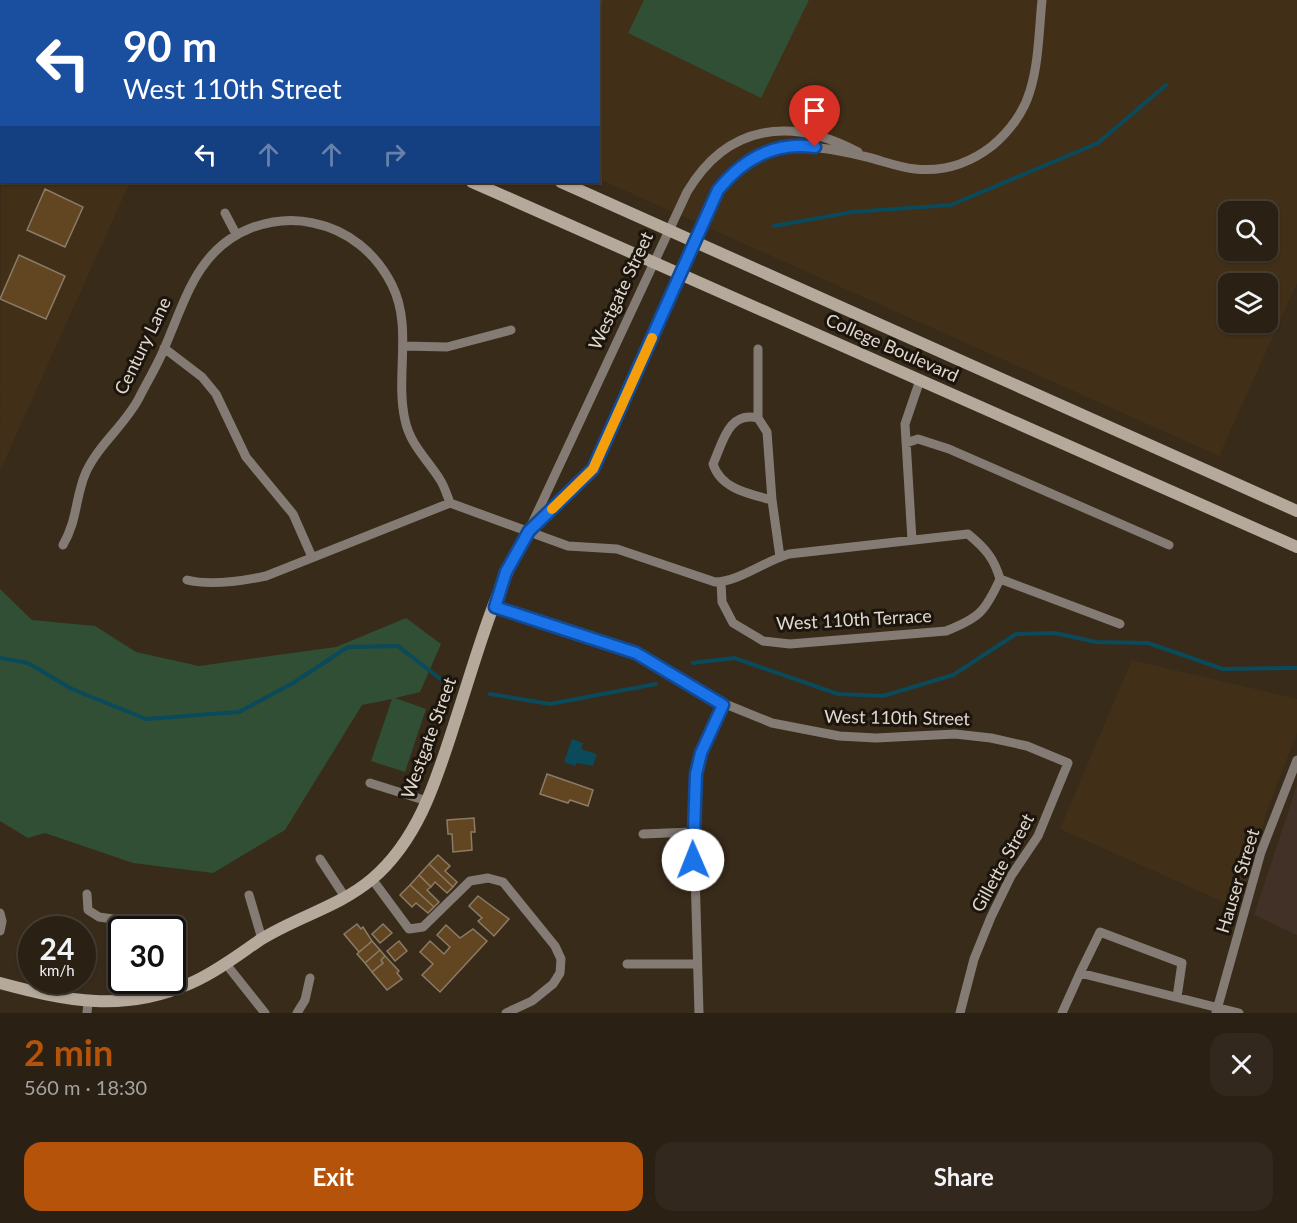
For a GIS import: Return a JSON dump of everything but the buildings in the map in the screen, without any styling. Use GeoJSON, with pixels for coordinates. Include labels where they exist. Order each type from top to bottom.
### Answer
{"type":"FeatureCollection","features":[{"type":"Feature","properties":{"kind":"main road","name":"College Boulevard"},"geometry":{"type":"LineString","coordinates":[[474,183],[1297,547]]}},
{"type":"Feature","properties":{"kind":"main road","name":"College Boulevard"},"geometry":{"type":"LineString","coordinates":[[563,183],[1297,511]]}},
{"type":"Feature","properties":{"kind":"main road","name":"Westgate Street"},"geometry":{"type":"LineString","coordinates":[[0,983],[88,1008],[165,993],[191,983],[226,964],[262,939],[345,897],[372,879],[400,850],[416,826],[427,801],[506,572],[529,531]]}},
{"type":"Feature","properties":{"kind":"street"},"geometry":{"type":"LineString","coordinates":[[529,531],[593,469],[718,190],[739,166],[754,156],[774,148],[801,145],[916,169],[938,169],[959,164],[982,153],[1000,140],[1023,109],[1030,91],[1042,0]]}},
{"type":"Feature","properties":{"kind":"street","name":"Westgate Street"},"geometry":{"type":"LineString","coordinates":[[529,531],[687,192],[708,162],[723,150],[757,133],[777,130],[805,131],[833,139],[869,158]]}},
{"type":"Feature","properties":{"kind":"street"},"geometry":{"type":"LineString","coordinates":[[225,213],[236,234]]}},
{"type":"Feature","properties":{"kind":"street","name":"Century Lane"},"geometry":{"type":"LineString","coordinates":[[63,545],[73,527],[79,496],[90,464],[138,401],[200,268],[222,244],[236,234],[262,224],[285,220],[323,225],[351,238],[377,261],[393,286],[402,318],[401,389],[405,422],[420,454],[441,479],[450,503]]}},
{"type":"Feature","properties":{"kind":"street"},"geometry":{"type":"LineString","coordinates":[[403,346],[447,346],[511,330]]}},
{"type":"Feature","properties":{"kind":"street"},"geometry":{"type":"LineString","coordinates":[[164,348],[202,377],[216,394],[246,457],[293,514],[312,557]]}},
{"type":"Feature","properties":{"kind":"street"},"geometry":{"type":"LineString","coordinates":[[758,349],[758,418],[767,432],[772,500],[780,557]]}},
{"type":"Feature","properties":{"kind":"street"},"geometry":{"type":"LineString","coordinates":[[912,540],[905,424],[920,380]]}},
{"type":"Feature","properties":{"kind":"street"},"geometry":{"type":"LineString","coordinates":[[758,418],[745,415],[736,419],[712,464],[722,481],[751,494],[772,500]]}},
{"type":"Feature","properties":{"kind":"street"},"geometry":{"type":"LineString","coordinates":[[906,443],[918,439],[949,449],[1169,545]]}},
{"type":"Feature","properties":{"kind":"street"},"geometry":{"type":"LineString","coordinates":[[187,580],[198,583],[246,580],[266,576],[450,503],[567,546],[617,549],[698,578],[721,582],[780,557],[827,549],[968,534],[985,548],[994,561],[1000,579],[1120,624]]}},
{"type":"Feature","properties":{"kind":"street","name":"West 110th Terrace"},"geometry":{"type":"LineString","coordinates":[[721,582],[722,602],[733,623],[763,641],[789,644],[946,632],[968,622],[986,609],[1000,579]]}},
{"type":"Feature","properties":{"kind":"street","name":"West 110th Street"},"geometry":{"type":"LineString","coordinates":[[495,607],[636,653],[723,705],[772,723],[807,732],[876,738],[955,734],[991,738],[1048,753],[1068,764]]}},
{"type":"Feature","properties":{"kind":"street"},"geometry":{"type":"LineString","coordinates":[[699,1013],[692,832],[696,774],[701,753],[723,705]]}},
{"type":"Feature","properties":{"kind":"street","name":"Hauser Street"},"geometry":{"type":"LineString","coordinates":[[1217,1010],[1261,852],[1297,760]]}},
{"type":"Feature","properties":{"kind":"street","name":"Gillette Street"},"geometry":{"type":"LineString","coordinates":[[960,1013],[974,959],[991,917],[1011,876],[1038,836],[1068,764]]}},
{"type":"Feature","properties":{"kind":"street"},"geometry":{"type":"LineString","coordinates":[[370,783],[427,801]]}},
{"type":"Feature","properties":{"kind":"street"},"geometry":{"type":"LineString","coordinates":[[643,834],[692,832]]}},
{"type":"Feature","properties":{"kind":"street"},"geometry":{"type":"LineString","coordinates":[[320,859],[345,897]]}},
{"type":"Feature","properties":{"kind":"street"},"geometry":{"type":"LineString","coordinates":[[372,879],[409,929],[423,927],[470,881],[488,878],[503,882],[555,946],[561,959],[560,973],[553,984],[532,1001],[506,1013]]}},
{"type":"Feature","properties":{"kind":"street"},"geometry":{"type":"LineString","coordinates":[[87,894],[88,910],[99,917],[108,918]]}},
{"type":"Feature","properties":{"kind":"street"},"geometry":{"type":"LineString","coordinates":[[249,895],[262,939]]}},
{"type":"Feature","properties":{"kind":"street"},"geometry":{"type":"LineString","coordinates":[[0,913],[2,921],[0,931]]}},
{"type":"Feature","properties":{"kind":"street"},"geometry":{"type":"LineString","coordinates":[[1062,1013],[1100,932],[1182,963],[1177,997]]}},
{"type":"Feature","properties":{"kind":"street"},"geometry":{"type":"LineString","coordinates":[[226,964],[265,1013]]}},
{"type":"Feature","properties":{"kind":"street"},"geometry":{"type":"LineString","coordinates":[[627,964],[696,964]]}},
{"type":"Feature","properties":{"kind":"street"},"geometry":{"type":"LineString","coordinates":[[1080,973],[1177,997],[1217,1010],[1239,1013]]}},
{"type":"Feature","properties":{"kind":"street"},"geometry":{"type":"LineString","coordinates":[[297,1013],[305,1000],[310,978]]}},
{"type":"Feature","properties":{"kind":"street"},"geometry":{"type":"LineString","coordinates":[[120,994],[120,1000]]}},
{"type":"Feature","properties":{"kind":"shaded area"},"geometry":{"type":"Polygon","coordinates":[[[600,0],[1297,0],[1297,283],[1278,325],[1278,273],[1218,273],[1218,333],[1274,333],[1219,456],[600,179],[600,0]]]}},
{"type":"Feature","properties":{"kind":"shaded area"},"geometry":{"type":"Polygon","coordinates":[[[1,183],[130,183],[0,471],[1,183]]]}},
{"type":"Feature","properties":{"kind":"shaded area"},"geometry":{"type":"Polygon","coordinates":[[[1132,660],[1297,699],[1297,733],[1267,811],[1239,909],[1060,829],[1132,660]]]}},
{"type":"Feature","properties":{"kind":"shaded area"},"geometry":{"type":"Polygon","coordinates":[[[1297,785],[1297,935],[1254,915],[1297,785]]]}},
{"type":"Feature","properties":{"kind":"green space"},"geometry":{"type":"Polygon","coordinates":[[[644,0],[809,0],[761,98],[628,33],[644,0]]]}},
{"type":"Feature","properties":{"kind":"green space"},"geometry":{"type":"Polygon","coordinates":[[[0,589],[32,620],[95,626],[136,652],[199,666],[336,647],[406,618],[441,644],[420,692],[395,698],[426,709],[405,772],[371,761],[392,699],[362,705],[285,830],[213,873],[133,863],[45,833],[28,838],[0,821],[0,589]]]}},
{"type":"Feature","properties":{"kind":"water"},"geometry":{"type":"Polygon","coordinates":[[[572,739],[583,743],[581,749],[597,754],[593,766],[577,763],[575,766],[564,762],[572,739]]]}},
{"type":"Feature","properties":{"kind":"waterway"},"geometry":{"type":"LineString","coordinates":[[774,226],[852,212],[951,205],[1098,143],[1166,85]]}},
{"type":"Feature","properties":{"kind":"waterway"},"geometry":{"type":"LineString","coordinates":[[693,663],[734,658],[838,694],[883,696],[953,675],[1016,634],[1055,633],[1096,642],[1148,643],[1223,669],[1297,668]]}},
{"type":"Feature","properties":{"kind":"waterway"},"geometry":{"type":"LineString","coordinates":[[0,658],[28,663],[72,689],[146,719],[239,712],[293,683],[348,647],[398,646],[443,681]]}},
{"type":"Feature","properties":{"kind":"waterway"},"geometry":{"type":"LineString","coordinates":[[490,694],[550,704],[656,684]]}},
{"type":"Feature","properties":{"kind":"slow traffic"},"geometry":{"type":"LineString","coordinates":[[552,509],[593,469],[652,338]]}},
{"type":"Feature","properties":{"kind":"route"},"geometry":{"type":"LineString","coordinates":[[693,860],[693,800],[696,774],[701,753],[723,705],[636,653],[495,607],[506,572],[529,531],[593,469],[718,190],[739,166],[754,156],[774,148],[801,145],[815,147]]}}]}
